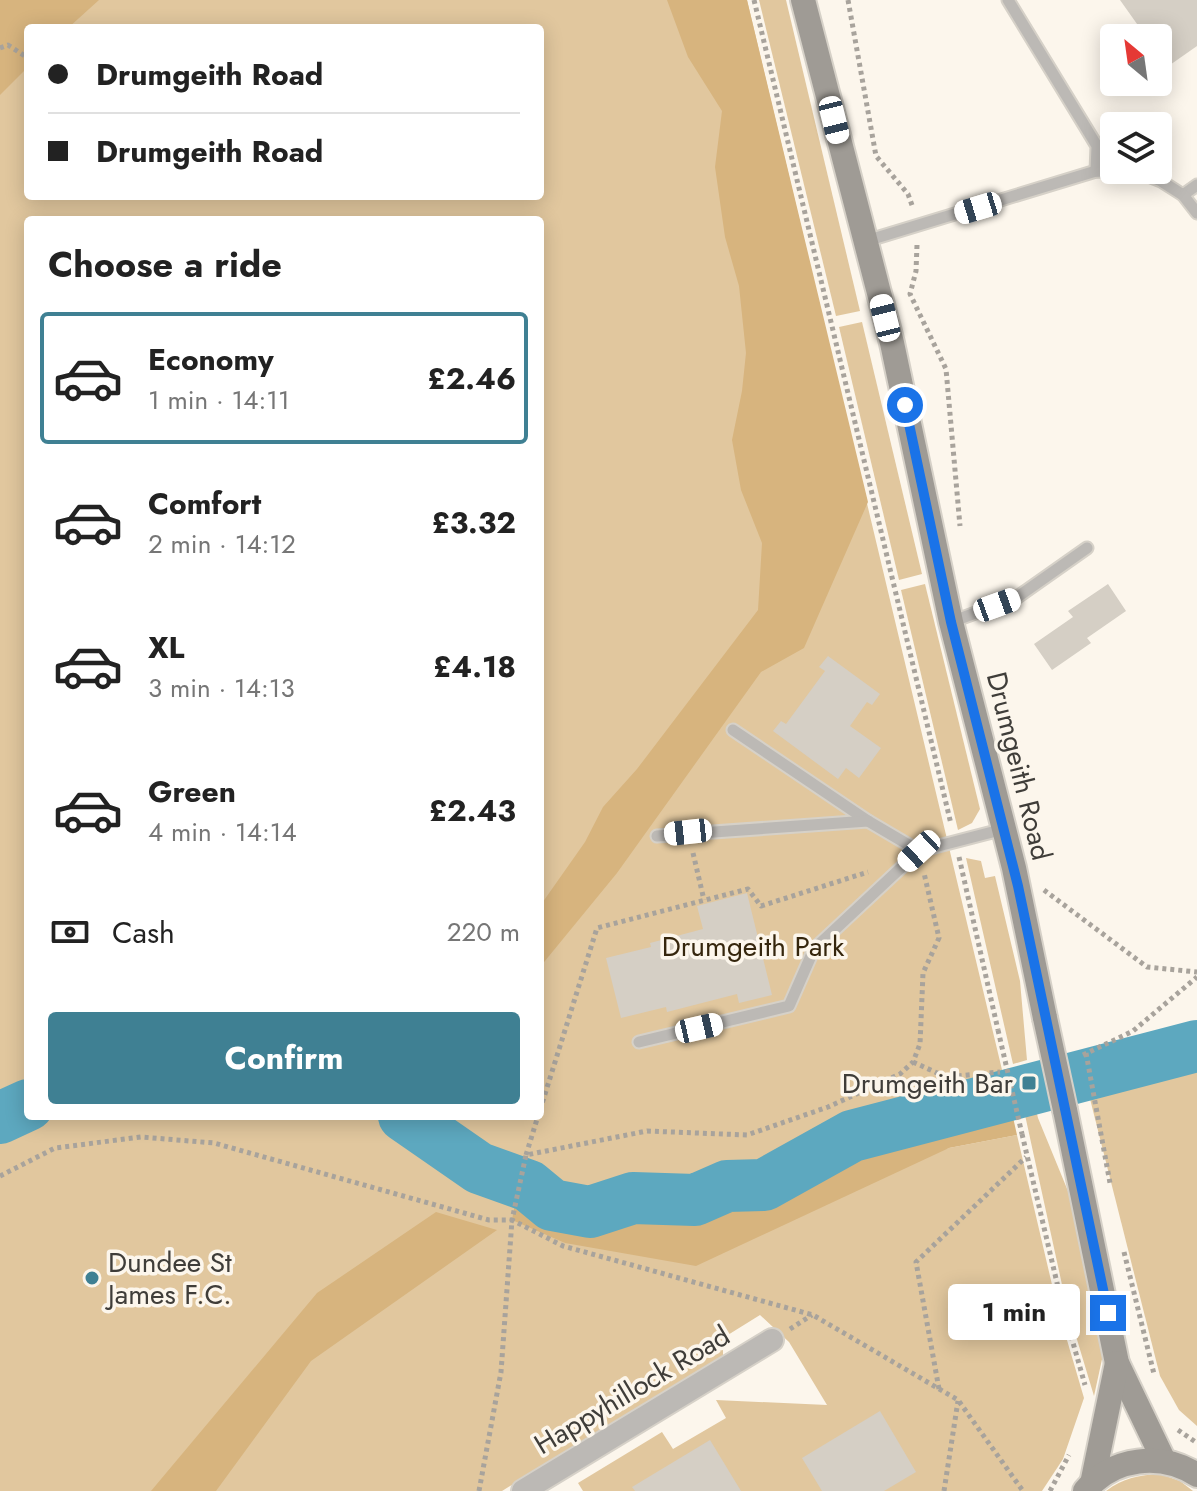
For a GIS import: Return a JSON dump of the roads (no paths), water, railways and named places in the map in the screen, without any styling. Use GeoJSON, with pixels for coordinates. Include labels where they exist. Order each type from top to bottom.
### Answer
{"type":"FeatureCollection","features":[{"type":"Feature","properties":{"kind":"main road","name":"Drumgeith Road"},"geometry":{"type":"LineString","coordinates":[[803,0],[892,343],[951,622],[1014,868],[1117,1363],[1164,1461]]}},
{"type":"Feature","properties":{"kind":"main road","name":"Drumgeith Road"},"geometry":{"type":"LineString","coordinates":[[1088,1487],[1117,1363]]}},
{"type":"Feature","properties":{"kind":"main road"},"geometry":{"type":"LineString","coordinates":[[1088,1487],[1113,1468],[1138,1460],[1164,1461],[1185,1467],[1197,1475]]}},
{"type":"Feature","properties":{"kind":"street","name":"Happyhillock Road"},"geometry":{"type":"LineString","coordinates":[[523,1491],[772,1340]]}},
{"type":"Feature","properties":{"kind":"lane"},"geometry":{"type":"LineString","coordinates":[[1008,0],[1097,146],[1096,171]]}},
{"type":"Feature","properties":{"kind":"lane"},"geometry":{"type":"LineString","coordinates":[[865,241],[1096,171],[1141,173],[1161,181],[1183,195],[1197,213]]}},
{"type":"Feature","properties":{"kind":"lane"},"geometry":{"type":"LineString","coordinates":[[1183,195],[1197,185]]}},
{"type":"Feature","properties":{"kind":"lane"},"geometry":{"type":"LineString","coordinates":[[951,622],[1016,598],[1087,548]]}},
{"type":"Feature","properties":{"kind":"lane"},"geometry":{"type":"LineString","coordinates":[[733,730],[868,821],[919,851]]}},
{"type":"Feature","properties":{"kind":"lane"},"geometry":{"type":"LineString","coordinates":[[657,836],[868,821]]}},
{"type":"Feature","properties":{"kind":"lane"},"geometry":{"type":"LineString","coordinates":[[639,1042],[789,1006],[814,949],[919,851],[1004,829]]}},
{"type":"Feature","properties":{"kind":"waterway"},"geometry":{"type":"LineString","coordinates":[[410,1120],[479,1168],[529,1186],[552,1205],[590,1212],[633,1198],[695,1200],[727,1186],[764,1185],[852,1136],[1197,1046]]}},
{"type":"Feature","properties":{"kind":"waterway"},"geometry":{"type":"LineString","coordinates":[[0,1118],[24,1107]]}},
{"type":"Feature","properties":{"kind":"place","name":"Drumgeith Bar"},"geometry":{"type":"Point","coordinates":[1029,1083]}},
{"type":"Feature","properties":{"kind":"place","name":"Dundee St James F.C."},"geometry":{"type":"Point","coordinates":[92,1278]}},
{"type":"Feature","properties":{"kind":"park label","name":"Drumgeith Park"},"geometry":{"type":"Point","coordinates":[753,946]}}]}
